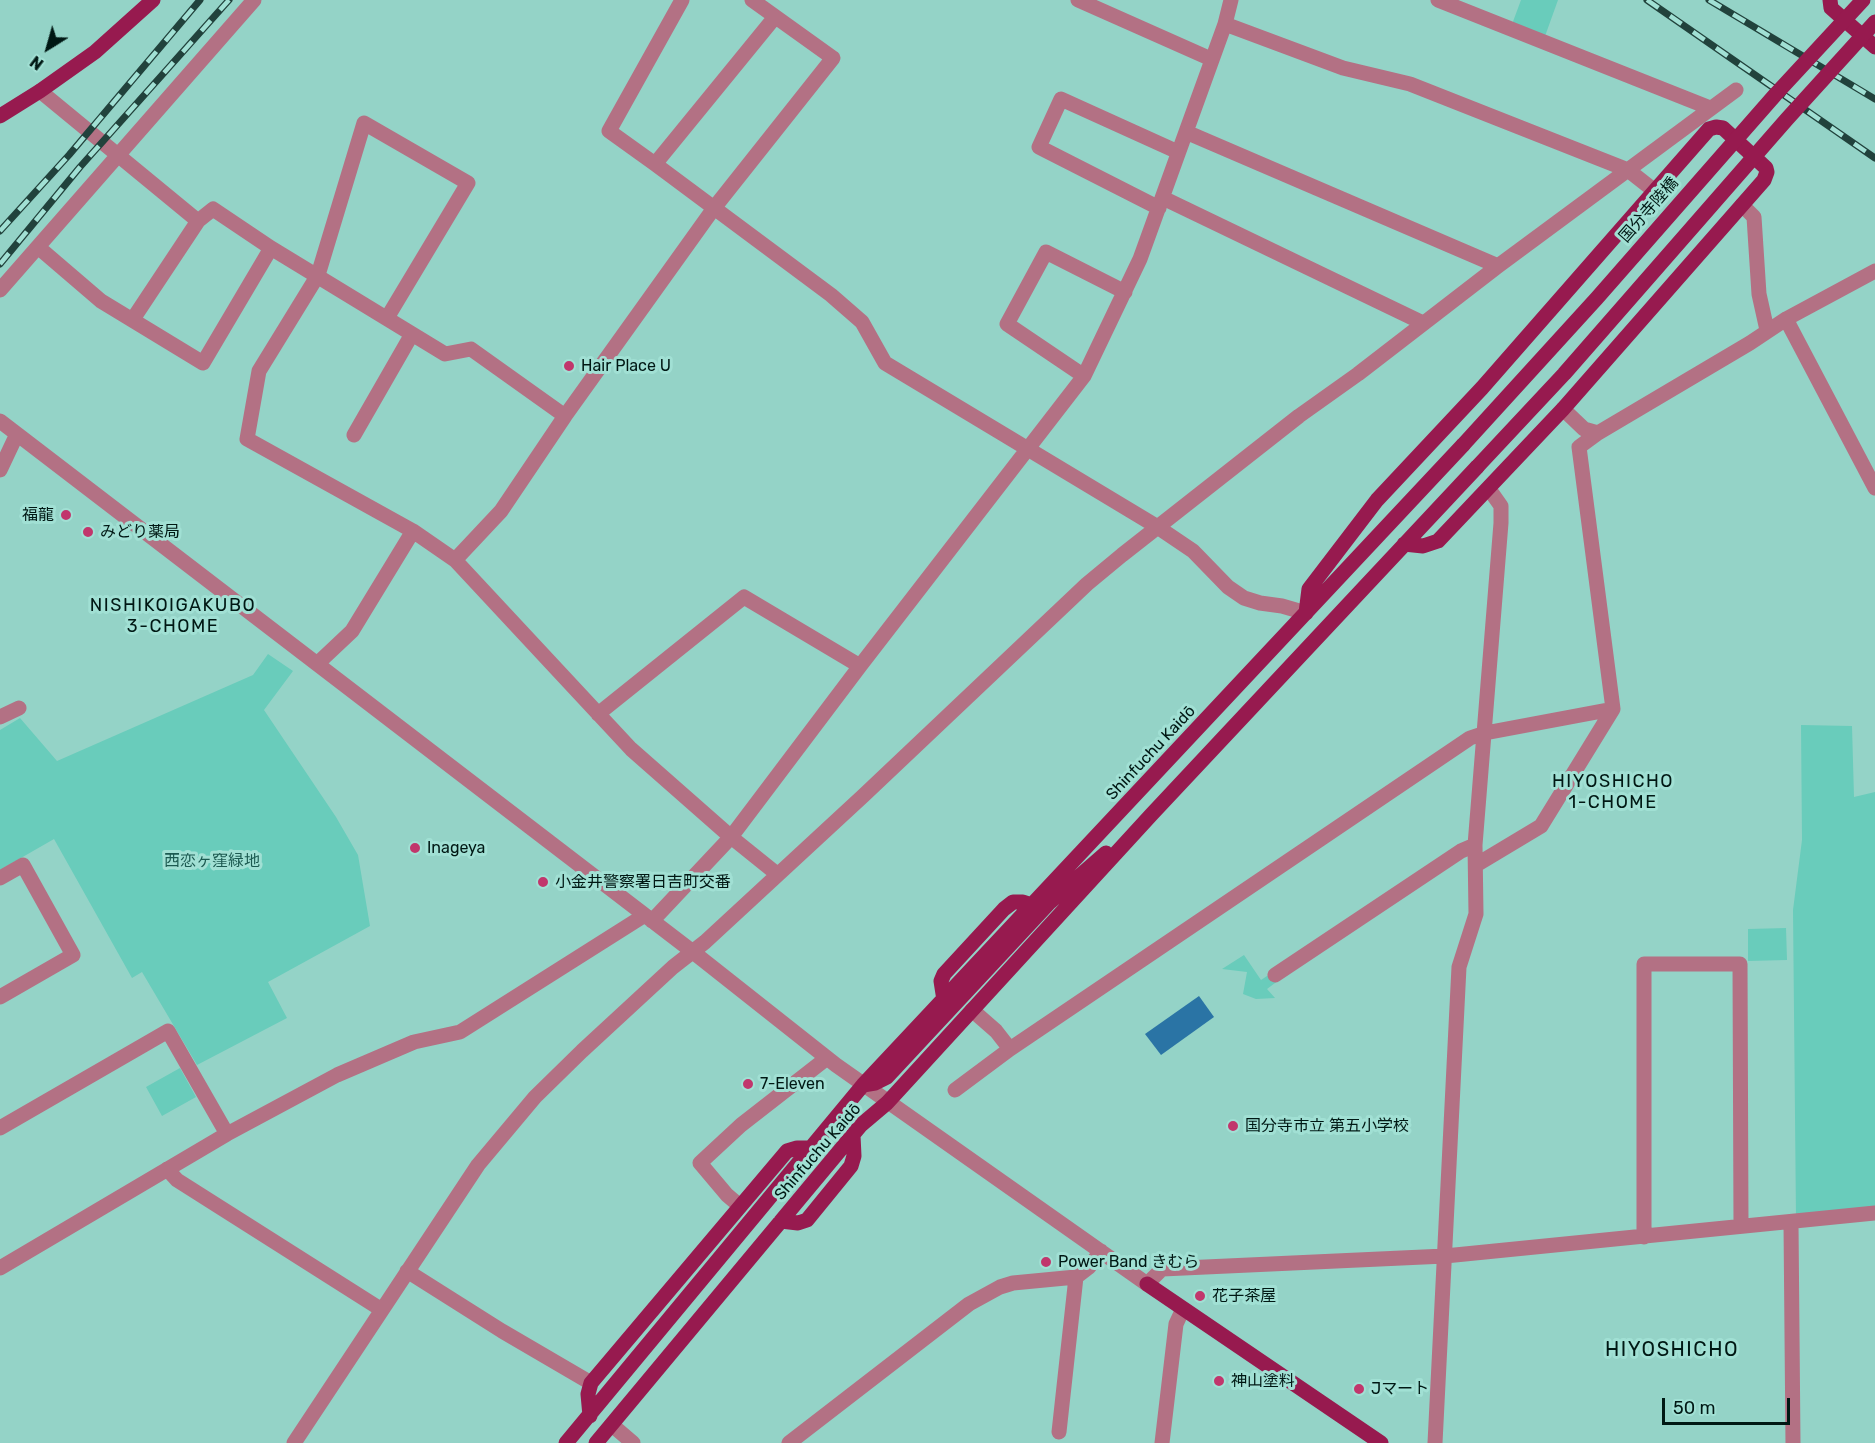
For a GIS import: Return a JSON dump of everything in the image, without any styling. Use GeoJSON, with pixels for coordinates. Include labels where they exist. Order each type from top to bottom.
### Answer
{"type":"FeatureCollection","features":[{"type":"Feature","properties":{"kind":"main road"},"geometry":{"type":"LineString","coordinates":[[0,116],[95,52],[153,0]]}},
{"type":"Feature","properties":{"kind":"main road"},"geometry":{"type":"LineString","coordinates":[[1830,0],[1831,9],[1875,47]]}},
{"type":"Feature","properties":{"kind":"main road","name":"国分寺陸橋"},"geometry":{"type":"LineString","coordinates":[[1463,445],[1863,0]]}},
{"type":"Feature","properties":{"kind":"main road","name":"Shinfuchu Kaidō"},"geometry":{"type":"LineString","coordinates":[[596,1443],[853,1135],[887,1103],[1151,815],[1564,374],[1875,22]]}},
{"type":"Feature","properties":{"kind":"main road"},"geometry":{"type":"LineString","coordinates":[[1306,613],[1309,589],[1377,500],[1482,388],[1709,129],[1723,128],[1766,168],[1764,180],[1563,409],[1438,541],[1423,546],[1404,544]]}},
{"type":"Feature","properties":{"kind":"main road","name":"Shinfuchu Kaidō"},"geometry":{"type":"LineString","coordinates":[[566,1443],[863,1085],[1463,445]]}},
{"type":"Feature","properties":{"kind":"main road","name":"Shinfuchu Kaidō"},"geometry":{"type":"LineString","coordinates":[[863,1085],[875,1083],[887,1077],[1050,902],[1151,815]]}},
{"type":"Feature","properties":{"kind":"main road"},"geometry":{"type":"LineString","coordinates":[[590,1416],[588,1394],[591,1383],[787,1151],[797,1148],[811,1149]]}},
{"type":"Feature","properties":{"kind":"main road"},"geometry":{"type":"LineString","coordinates":[[1147,1284],[1382,1443]]}},
{"type":"Feature","properties":{"kind":"street"},"geometry":{"type":"LineString","coordinates":[[0,290],[254,0]]}},
{"type":"Feature","properties":{"kind":"street"},"geometry":{"type":"LineString","coordinates":[[682,0],[609,131],[831,295],[862,322],[885,363],[1156,526],[1193,551],[1228,587],[1244,597],[1260,603],[1306,613]]}},
{"type":"Feature","properties":{"kind":"street"},"geometry":{"type":"LineString","coordinates":[[455,560],[501,511],[565,416],[714,208],[833,58],[752,0]]}},
{"type":"Feature","properties":{"kind":"street"},"geometry":{"type":"LineString","coordinates":[[1078,0],[1211,59]]}},
{"type":"Feature","properties":{"kind":"street"},"geometry":{"type":"LineString","coordinates":[[0,1268],[227,1134],[337,1075],[414,1042],[460,1032],[649,918],[731,837],[1084,376],[1125,292],[1161,203],[1225,24],[1231,0]]}},
{"type":"Feature","properties":{"kind":"street"},"geometry":{"type":"LineString","coordinates":[[1438,0],[1710,108]]}},
{"type":"Feature","properties":{"kind":"street"},"geometry":{"type":"LineString","coordinates":[[655,164],[775,17]]}},
{"type":"Feature","properties":{"kind":"street"},"geometry":{"type":"LineString","coordinates":[[1225,24],[1343,68],[1410,84],[1628,170],[1656,192]]}},
{"type":"Feature","properties":{"kind":"street"},"geometry":{"type":"LineString","coordinates":[[294,1443],[478,1166],[535,1097],[582,1051],[863,796],[1087,584],[1156,526],[1498,266],[1736,90]]}},
{"type":"Feature","properties":{"kind":"street"},"geometry":{"type":"LineString","coordinates":[[40,91],[198,221]]}},
{"type":"Feature","properties":{"kind":"street"},"geometry":{"type":"LineString","coordinates":[[1178,152],[1062,99],[1039,147],[1423,323]]}},
{"type":"Feature","properties":{"kind":"street"},"geometry":{"type":"LineString","coordinates":[[387,318],[468,183],[364,123],[318,275],[259,371],[247,438],[413,531],[455,560],[631,749],[731,837],[777,874]]}},
{"type":"Feature","properties":{"kind":"street"},"geometry":{"type":"LineString","coordinates":[[1186,132],[1498,266]]}},
{"type":"Feature","properties":{"kind":"street"},"geometry":{"type":"LineString","coordinates":[[1742,205],[1754,217],[1759,294],[1767,330]]}},
{"type":"Feature","properties":{"kind":"street"},"geometry":{"type":"LineString","coordinates":[[133,319],[198,221],[213,209],[271,248],[446,354],[471,349],[565,416]]}},
{"type":"Feature","properties":{"kind":"street"},"geometry":{"type":"LineString","coordinates":[[38,247],[101,301],[203,363],[271,248]]}},
{"type":"Feature","properties":{"kind":"street"},"geometry":{"type":"LineString","coordinates":[[1084,376],[1007,324],[1046,252],[1125,292]]}},
{"type":"Feature","properties":{"kind":"street"},"geometry":{"type":"LineString","coordinates":[[1476,865],[1541,826],[1613,709],[1579,447],[1598,433],[1750,343],[1767,330],[1875,271]]}},
{"type":"Feature","properties":{"kind":"street"},"geometry":{"type":"LineString","coordinates":[[1786,319],[1875,488]]}},
{"type":"Feature","properties":{"kind":"street"},"geometry":{"type":"LineString","coordinates":[[354,435],[412,334]]}},
{"type":"Feature","properties":{"kind":"street"},"geometry":{"type":"LineString","coordinates":[[1563,409],[1584,429],[1598,433]]}},
{"type":"Feature","properties":{"kind":"street"},"geometry":{"type":"LineString","coordinates":[[0,421],[649,918],[826,1058],[1147,1284],[1162,1269],[1445,1256],[1875,1214]]}},
{"type":"Feature","properties":{"kind":"street"},"geometry":{"type":"LineString","coordinates":[[0,470],[17,434]]}},
{"type":"Feature","properties":{"kind":"street"},"geometry":{"type":"LineString","coordinates":[[1435,1443],[1459,967],[1476,914],[1475,845],[1501,523],[1501,506],[1489,489]]}},
{"type":"Feature","properties":{"kind":"street"},"geometry":{"type":"LineString","coordinates":[[317,664],[352,631],[413,531]]}},
{"type":"Feature","properties":{"kind":"street"},"geometry":{"type":"LineString","coordinates":[[598,714],[744,597],[860,666]]}},
{"type":"Feature","properties":{"kind":"street"},"geometry":{"type":"LineString","coordinates":[[0,717],[20,708]]}},
{"type":"Feature","properties":{"kind":"street"},"geometry":{"type":"LineString","coordinates":[[955,1090],[1010,1049],[1470,738],[1613,709]]}},
{"type":"Feature","properties":{"kind":"street"},"geometry":{"type":"LineString","coordinates":[[1275,975],[1461,851],[1475,845]]}},
{"type":"Feature","properties":{"kind":"street"},"geometry":{"type":"LineString","coordinates":[[0,878],[23,865],[73,955],[0,997]]}},
{"type":"Feature","properties":{"kind":"street"},"geometry":{"type":"LineString","coordinates":[[1644,1237],[1644,964],[1740,964],[1741,1226]]}},
{"type":"Feature","properties":{"kind":"street"},"geometry":{"type":"LineString","coordinates":[[972,1010],[996,1031],[1010,1049]]}},
{"type":"Feature","properties":{"kind":"street"},"geometry":{"type":"LineString","coordinates":[[0,1128],[168,1031],[227,1134]]}},
{"type":"Feature","properties":{"kind":"street"},"geometry":{"type":"LineString","coordinates":[[740,1206],[727,1195],[700,1163],[741,1125],[826,1058]]}},
{"type":"Feature","properties":{"kind":"street"},"geometry":{"type":"LineString","coordinates":[[167,1169],[177,1180],[382,1310]]}},
{"type":"Feature","properties":{"kind":"street"},"geometry":{"type":"LineString","coordinates":[[1791,1223],[1793,1443]]}},
{"type":"Feature","properties":{"kind":"street"},"geometry":{"type":"LineString","coordinates":[[789,1443],[969,1304],[1000,1287],[1013,1283],[1076,1277],[1089,1267],[1101,1251]]}},
{"type":"Feature","properties":{"kind":"street"},"geometry":{"type":"LineString","coordinates":[[407,1271],[502,1331],[591,1383]]}},
{"type":"Feature","properties":{"kind":"street"},"geometry":{"type":"LineString","coordinates":[[1059,1432],[1076,1277]]}},
{"type":"Feature","properties":{"kind":"street"},"geometry":{"type":"LineString","coordinates":[[1162,1443],[1176,1324],[1183,1309]]}},
{"type":"Feature","properties":{"kind":"street"},"geometry":{"type":"LineString","coordinates":[[612,1425],[633,1443]]}},
{"type":"Feature","properties":{"kind":"green space"},"geometry":{"type":"Polygon","coordinates":[[[1521,0],[1558,0],[1544,39],[1511,27],[1521,0]]]}},
{"type":"Feature","properties":{"kind":"green space","name":"西恋ヶ窪緑地"},"geometry":{"type":"Polygon","coordinates":[[[268,654],[293,671],[264,710],[336,817],[358,855],[370,926],[268,982],[287,1018],[197,1065],[142,972],[132,978],[54,839],[0,870],[0,730],[20,718],[57,761],[253,675],[268,654]]]}},
{"type":"Feature","properties":{"kind":"green space"},"geometry":{"type":"Polygon","coordinates":[[[1801,725],[1852,726],[1854,797],[1875,792],[1875,1208],[1796,1218],[1793,910],[1802,840],[1801,725]]]}},
{"type":"Feature","properties":{"kind":"green space"},"geometry":{"type":"Polygon","coordinates":[[[1786,928],[1787,960],[1748,961],[1748,929],[1786,928]]]}},
{"type":"Feature","properties":{"kind":"green space"},"geometry":{"type":"Polygon","coordinates":[[[1244,955],[1261,980],[1273,972],[1279,980],[1267,989],[1275,998],[1256,999],[1243,994],[1247,972],[1222,969],[1244,955]]]}},
{"type":"Feature","properties":{"kind":"green space"},"geometry":{"type":"Polygon","coordinates":[[[180,1068],[196,1097],[162,1116],[146,1087],[180,1068]]]}},
{"type":"Feature","properties":{"kind":"water"},"geometry":{"type":"Polygon","coordinates":[[[1199,996],[1214,1017],[1161,1055],[1145,1034],[1199,996]]]}},
{"type":"Feature","properties":{"kind":"railway"},"geometry":{"type":"LineString","coordinates":[[0,231],[69,155],[200,0]]}},
{"type":"Feature","properties":{"kind":"railway"},"geometry":{"type":"LineString","coordinates":[[0,264],[80,167],[229,0]]}},
{"type":"Feature","properties":{"kind":"railway"},"geometry":{"type":"LineString","coordinates":[[1647,0],[1875,158]]}},
{"type":"Feature","properties":{"kind":"railway"},"geometry":{"type":"LineString","coordinates":[[1709,0],[1875,99]]}},
{"type":"Feature","properties":{"kind":"place","name":"Hair Place U"},"geometry":{"type":"Point","coordinates":[569,366]}},
{"type":"Feature","properties":{"kind":"place","name":"福龍"},"geometry":{"type":"Point","coordinates":[66,515]}},
{"type":"Feature","properties":{"kind":"place","name":"みどり薬局"},"geometry":{"type":"Point","coordinates":[88,532]}},
{"type":"Feature","properties":{"kind":"place","name":"Inageya"},"geometry":{"type":"Point","coordinates":[415,848]}},
{"type":"Feature","properties":{"kind":"place","name":"小金井警察署日吉町交番"},"geometry":{"type":"Point","coordinates":[543,882]}},
{"type":"Feature","properties":{"kind":"place","name":"7-Eleven"},"geometry":{"type":"Point","coordinates":[748,1084]}},
{"type":"Feature","properties":{"kind":"place","name":"国分寺市立 第五小学校"},"geometry":{"type":"Point","coordinates":[1233,1126]}},
{"type":"Feature","properties":{"kind":"place","name":"Power Band きむら"},"geometry":{"type":"Point","coordinates":[1046,1262]}},
{"type":"Feature","properties":{"kind":"place","name":"花子茶屋"},"geometry":{"type":"Point","coordinates":[1200,1296]}},
{"type":"Feature","properties":{"kind":"place","name":"神山塗料"},"geometry":{"type":"Point","coordinates":[1219,1381]}},
{"type":"Feature","properties":{"kind":"place","name":"Jマート"},"geometry":{"type":"Point","coordinates":[1359,1389]}},
{"type":"Feature","properties":{"kind":"district","name":"NISHIKOIGAKUBO 3-CHOME"},"geometry":{"type":"Point","coordinates":[173,616]}},
{"type":"Feature","properties":{"kind":"district","name":"HIYOSHICHO 1-CHOME"},"geometry":{"type":"Point","coordinates":[1613,792]}},
{"type":"Feature","properties":{"kind":"district","name":"HIYOSHICHO"},"geometry":{"type":"Point","coordinates":[1672,1350]}}]}
